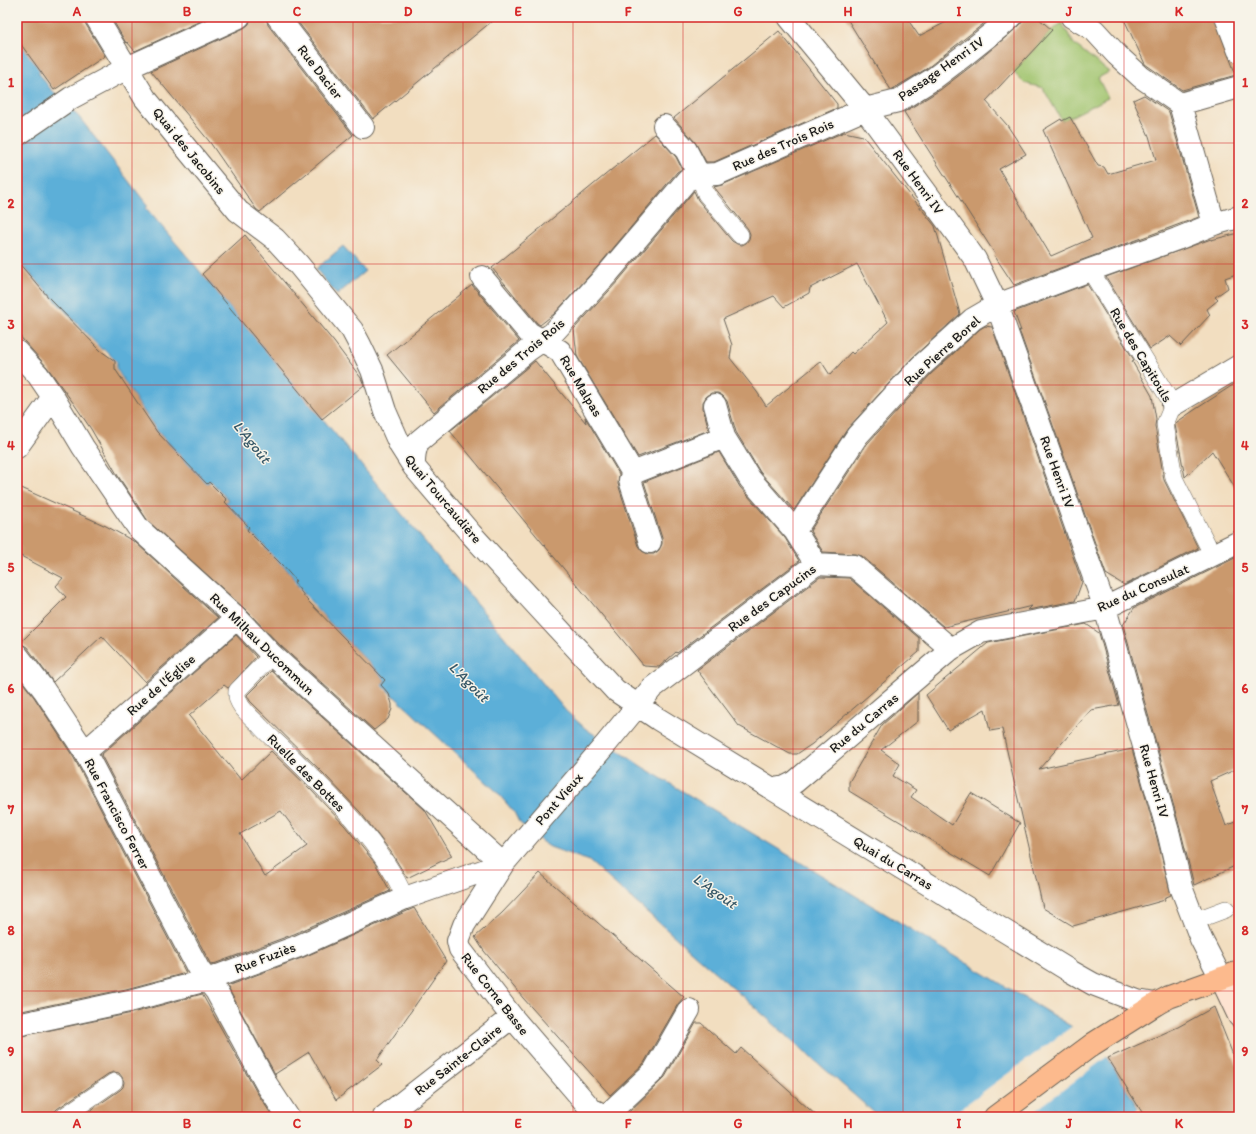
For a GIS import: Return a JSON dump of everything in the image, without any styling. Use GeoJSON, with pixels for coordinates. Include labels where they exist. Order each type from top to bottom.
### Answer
{"type":"FeatureCollection","features":[{"type":"Feature","properties":{"kind":"main road"},"geometry":{"type":"LineString","coordinates":[[996,1117],[1093,1044],[1169,997],[1230,975],[1239,1016]]}},
{"type":"Feature","properties":{"kind":"street","name":"Quai des Jacobins"},"geometry":{"type":"LineString","coordinates":[[96,17],[145,98],[238,211],[259,226]]}},
{"type":"Feature","properties":{"kind":"street"},"geometry":{"type":"LineString","coordinates":[[17,135],[64,103],[127,68],[239,17]]}},
{"type":"Feature","properties":{"kind":"street","name":"Rue Dacier"},"geometry":{"type":"LineString","coordinates":[[278,17],[363,127]]}},
{"type":"Feature","properties":{"kind":"street","name":"Rue Henri IV"},"geometry":{"type":"LineString","coordinates":[[789,17],[865,109],[975,259],[997,305],[1105,608],[1169,835],[1181,887],[1201,939],[1230,975]]}},
{"type":"Feature","properties":{"kind":"street","name":"Passage Henri IV"},"geometry":{"type":"LineString","coordinates":[[865,109],[898,101],[933,79],[1011,17]]}},
{"type":"Feature","properties":{"kind":"street"},"geometry":{"type":"LineString","coordinates":[[1072,17],[1096,23],[1117,55],[1141,77],[1180,104],[1214,224]]}},
{"type":"Feature","properties":{"kind":"street"},"geometry":{"type":"LineString","coordinates":[[1226,17],[1239,51]]}},
{"type":"Feature","properties":{"kind":"street"},"geometry":{"type":"LineString","coordinates":[[1180,104],[1239,87]]}},
{"type":"Feature","properties":{"kind":"street","name":"Rue des Trois Rois"},"geometry":{"type":"LineString","coordinates":[[414,467],[415,448],[419,440],[527,351],[553,333],[580,304],[687,180],[699,175],[718,174],[865,109]]}},
{"type":"Feature","properties":{"kind":"street"},"geometry":{"type":"LineString","coordinates":[[664,126],[686,150],[699,175]]}},
{"type":"Feature","properties":{"kind":"street","name":"Rue Pierre Borel"},"geometry":{"type":"LineString","coordinates":[[795,531],[857,436],[921,366],[973,319],[997,305],[1214,224],[1239,217]]}},
{"type":"Feature","properties":{"kind":"street","name":"Quai Tourcaudière"},"geometry":{"type":"LineString","coordinates":[[259,226],[275,239],[298,264],[352,330],[372,370],[385,411],[400,445],[414,467],[471,534],[615,690],[638,705]]}},
{"type":"Feature","properties":{"kind":"street","name":"Rue Malpas"},"geometry":{"type":"LineString","coordinates":[[482,277],[529,333],[560,351],[633,473],[630,480],[650,542]]}},
{"type":"Feature","properties":{"kind":"street","name":"Rue Milhau Ducommun"},"geometry":{"type":"LineString","coordinates":[[17,352],[38,375],[83,447],[139,529],[237,618],[272,655],[508,858]]}},
{"type":"Feature","properties":{"kind":"street"},"geometry":{"type":"LineString","coordinates":[[1173,405],[1239,366]]}},
{"type":"Feature","properties":{"kind":"street"},"geometry":{"type":"LineString","coordinates":[[17,447],[53,397]]}},
{"type":"Feature","properties":{"kind":"street"},"geometry":{"type":"LineString","coordinates":[[715,405],[724,437],[750,479],[795,531],[816,564]]}},
{"type":"Feature","properties":{"kind":"street"},"geometry":{"type":"LineString","coordinates":[[633,473],[724,437]]}},
{"type":"Feature","properties":{"kind":"street","name":"Rue du Consulat"},"geometry":{"type":"LineString","coordinates":[[951,649],[981,632],[1105,608],[1239,542]]}},
{"type":"Feature","properties":{"kind":"street","name":"Rue des Capucins"},"geometry":{"type":"LineString","coordinates":[[638,705],[652,688],[816,564],[854,566],[951,649]]}},
{"type":"Feature","properties":{"kind":"street","name":"Rue de l'Église"},"geometry":{"type":"LineString","coordinates":[[85,752],[237,618]]}},
{"type":"Feature","properties":{"kind":"street","name":"Rue du Carras"},"geometry":{"type":"LineString","coordinates":[[774,789],[785,787],[795,782],[951,649]]}},
{"type":"Feature","properties":{"kind":"street","name":"Rue Francisco Ferrer"},"geometry":{"type":"LineString","coordinates":[[17,655],[44,690],[85,752],[199,970],[207,980]]}},
{"type":"Feature","properties":{"kind":"street","name":"Pont Vieux"},"geometry":{"type":"LineString","coordinates":[[508,858],[638,705]]}},
{"type":"Feature","properties":{"kind":"street","name":"Quai du Carras"},"geometry":{"type":"LineString","coordinates":[[638,705],[665,724],[774,789],[1070,971],[1093,984],[1137,1001],[1156,1004]]}},
{"type":"Feature","properties":{"kind":"street","name":"Rue Fuziès"},"geometry":{"type":"LineString","coordinates":[[17,1025],[129,1001],[207,980],[299,946],[405,898],[508,858]]}},
{"type":"Feature","properties":{"kind":"street","name":"Rue Corne Basse"},"geometry":{"type":"LineString","coordinates":[[508,858],[464,925],[458,941],[460,949],[512,1017],[596,1115]]}},
{"type":"Feature","properties":{"kind":"street"},"geometry":{"type":"LineString","coordinates":[[207,980],[216,991],[267,1085],[288,1117]]}},
{"type":"Feature","properties":{"kind":"street"},"geometry":{"type":"LineString","coordinates":[[596,1115],[654,1072],[689,1010]]}},
{"type":"Feature","properties":{"kind":"street","name":"Rue Sainte-Claire"},"geometry":{"type":"LineString","coordinates":[[384,1117],[512,1017]]}},
{"type":"Feature","properties":{"kind":"lane"},"geometry":{"type":"LineString","coordinates":[[699,175],[706,194],[740,235]]}},
{"type":"Feature","properties":{"kind":"lane","name":"Rue des Capitouls"},"geometry":{"type":"LineString","coordinates":[[1090,270],[1173,405],[1165,424],[1174,478],[1213,556]]}},
{"type":"Feature","properties":{"kind":"lane","name":"Ruelle des Bottes"},"geometry":{"type":"LineString","coordinates":[[272,655],[238,691],[236,697],[239,704],[325,789],[365,835],[398,881],[405,898]]}},
{"type":"Feature","properties":{"kind":"lane"},"geometry":{"type":"LineString","coordinates":[[1194,922],[1226,909]]}},
{"type":"Feature","properties":{"kind":"lane"},"geometry":{"type":"LineString","coordinates":[[63,1117],[114,1082]]}},
{"type":"Feature","properties":{"kind":"green space"},"geometry":{"type":"Polygon","coordinates":[[[1062,23],[1074,44],[1109,72],[1098,78],[1108,98],[1062,121],[1043,88],[1024,83],[1013,72],[1052,30],[1062,23]]]}},
{"type":"Feature","properties":{"kind":"water","name":"L'Agoût"},"geometry":{"type":"Polygon","coordinates":[[[17,39],[41,70],[38,72],[49,87],[79,117],[148,206],[146,208],[566,711],[586,729],[641,766],[1074,1028],[1108,1058],[1138,1108],[1135,1111],[1138,1117],[879,1117],[589,861],[550,847],[519,822],[514,812],[495,790],[382,685],[385,680],[316,608],[284,566],[282,567],[264,549],[266,547],[248,530],[250,527],[240,517],[238,518],[225,502],[228,500],[211,481],[206,484],[158,432],[116,368],[117,362],[104,349],[102,350],[17,260],[17,39]]]}},
{"type":"Feature","properties":{"kind":"water"},"geometry":{"type":"Polygon","coordinates":[[[343,246],[365,271],[337,295],[316,269],[343,246]]]}},
{"type":"Feature","properties":{"kind":"pier"},"geometry":{"type":"Polygon","coordinates":[[[1074,1025],[1108,1056],[1027,1117],[949,1117],[1074,1025]]]}},
{"type":"Feature","properties":{"kind":"building"},"geometry":{"type":"Polygon","coordinates":[[[17,17],[84,17],[85,23],[105,56],[54,90],[17,39],[17,17]]]}},
{"type":"Feature","properties":{"kind":"building"},"geometry":{"type":"Polygon","coordinates":[[[111,17],[209,17],[135,51],[127,42],[126,43],[111,17]]]}},
{"type":"Feature","properties":{"kind":"building"},"geometry":{"type":"Polygon","coordinates":[[[251,17],[266,17],[268,25],[353,135],[260,212],[256,209],[209,141],[151,71],[244,28],[249,24],[251,17]]]}},
{"type":"Feature","properties":{"kind":"building"},"geometry":{"type":"Polygon","coordinates":[[[294,17],[497,17],[373,119],[294,17]]]}},
{"type":"Feature","properties":{"kind":"building"},"geometry":{"type":"Polygon","coordinates":[[[846,17],[906,17],[919,36],[956,17],[992,17],[926,69],[891,90],[846,17]]]}},
{"type":"Feature","properties":{"kind":"building"},"geometry":{"type":"Polygon","coordinates":[[[1023,17],[1037,17],[1052,30],[986,101],[1007,125],[1026,154],[999,169],[1051,256],[1092,238],[1043,130],[1061,119],[1062,121],[1070,117],[1098,166],[1104,167],[1108,174],[1156,160],[1149,136],[1133,100],[1144,95],[1169,112],[1199,217],[1014,285],[904,112],[940,90],[974,64],[1019,26],[1023,21],[1023,17]]]}},
{"type":"Feature","properties":{"kind":"building"},"geometry":{"type":"Polygon","coordinates":[[[1123,17],[1214,17],[1236,75],[1182,90],[1145,64],[1123,17]]]}},
{"type":"Feature","properties":{"kind":"building"},"geometry":{"type":"Polygon","coordinates":[[[779,31],[837,104],[837,108],[714,162],[706,162],[695,142],[674,118],[779,31]]]}},
{"type":"Feature","properties":{"kind":"building"},"geometry":{"type":"Polygon","coordinates":[[[844,132],[863,136],[935,226],[960,314],[912,358],[848,428],[794,510],[760,472],[736,432],[727,401],[723,396],[718,393],[711,393],[703,402],[703,408],[709,430],[638,457],[577,356],[574,329],[619,280],[694,191],[698,200],[732,241],[742,245],[746,243],[750,234],[748,229],[714,187],[722,185],[844,132]],[[857,264],[810,288],[809,293],[784,307],[774,296],[723,319],[732,345],[730,358],[766,406],[821,361],[830,375],[851,352],[853,354],[888,322],[857,264]]]}},
{"type":"Feature","properties":{"kind":"building"},"geometry":{"type":"Polygon","coordinates":[[[655,134],[676,157],[682,169],[677,172],[600,264],[554,314],[540,325],[492,268],[655,134]]]}},
{"type":"Feature","properties":{"kind":"building"},"geometry":{"type":"Polygon","coordinates":[[[1239,233],[1239,273],[1225,278],[1228,288],[1215,297],[1218,300],[1207,309],[1210,315],[1181,346],[1170,336],[1150,349],[1106,277],[1211,239],[1239,233]]]}},
{"type":"Feature","properties":{"kind":"building"},"geometry":{"type":"Polygon","coordinates":[[[245,235],[334,342],[361,378],[364,385],[322,419],[202,274],[245,235]]]}},
{"type":"Feature","properties":{"kind":"building"},"geometry":{"type":"Polygon","coordinates":[[[17,261],[49,298],[101,351],[115,361],[115,369],[157,432],[207,484],[209,482],[227,500],[225,502],[249,527],[247,530],[296,581],[294,582],[307,600],[385,680],[381,685],[389,694],[392,709],[388,719],[374,730],[281,646],[245,609],[148,521],[118,476],[91,429],[74,404],[47,367],[17,333],[17,261]]]}},
{"type":"Feature","properties":{"kind":"building"},"geometry":{"type":"Polygon","coordinates":[[[1087,284],[1134,360],[1132,361],[1152,396],[1156,419],[1155,426],[1164,480],[1198,548],[1124,585],[1106,574],[1019,330],[1021,331],[1014,312],[1087,284]]]}},
{"type":"Feature","properties":{"kind":"building"},"geometry":{"type":"Polygon","coordinates":[[[472,285],[519,341],[434,412],[387,355],[472,285]]]}},
{"type":"Feature","properties":{"kind":"building"},"geometry":{"type":"Polygon","coordinates":[[[985,326],[992,327],[1082,582],[1075,601],[1028,610],[1032,606],[944,627],[862,556],[855,554],[823,552],[810,531],[867,444],[930,375],[985,326]]]}},
{"type":"Feature","properties":{"kind":"building"},"geometry":{"type":"Polygon","coordinates":[[[535,361],[586,423],[585,417],[619,474],[618,484],[638,546],[642,551],[648,554],[654,554],[659,550],[662,544],[662,538],[644,482],[719,452],[740,487],[785,538],[799,561],[677,653],[676,652],[659,667],[644,666],[450,431],[535,361]]]}},
{"type":"Feature","properties":{"kind":"building"},"geometry":{"type":"Polygon","coordinates":[[[1239,381],[1239,494],[1212,451],[1185,477],[1175,425],[1193,411],[1239,381]]]}},
{"type":"Feature","properties":{"kind":"building"},"geometry":{"type":"Polygon","coordinates":[[[17,486],[106,526],[135,542],[218,618],[145,682],[102,636],[53,682],[27,647],[20,643],[66,597],[56,586],[63,578],[17,554],[17,486]]]}},
{"type":"Feature","properties":{"kind":"building"},"geometry":{"type":"Polygon","coordinates":[[[1239,556],[1239,768],[1210,781],[1226,826],[1239,820],[1239,864],[1194,885],[1181,832],[1123,625],[1134,608],[1239,556]]]}},
{"type":"Feature","properties":{"kind":"building"},"geometry":{"type":"Polygon","coordinates":[[[820,577],[849,578],[919,638],[919,652],[812,744],[797,754],[790,754],[739,726],[697,670],[820,577]]]}},
{"type":"Feature","properties":{"kind":"building"},"geometry":{"type":"Polygon","coordinates":[[[1086,624],[1099,633],[1119,705],[1091,710],[1039,769],[1132,749],[1171,895],[1164,898],[1165,900],[1073,926],[1043,908],[1002,729],[990,731],[985,709],[948,730],[926,695],[988,643],[1086,624]]]}},
{"type":"Feature","properties":{"kind":"building"},"geometry":{"type":"Polygon","coordinates":[[[236,635],[256,657],[228,688],[224,685],[189,716],[241,780],[271,751],[345,826],[375,863],[390,891],[294,934],[211,965],[101,755],[236,635]],[[281,811],[240,834],[265,876],[307,846],[281,811]]]}},
{"type":"Feature","properties":{"kind":"building"},"geometry":{"type":"Polygon","coordinates":[[[271,671],[425,810],[452,856],[407,878],[391,852],[360,812],[250,701],[247,695],[271,671]]]}},
{"type":"Feature","properties":{"kind":"building"},"geometry":{"type":"Polygon","coordinates":[[[17,675],[34,697],[74,758],[186,973],[126,989],[17,1012],[17,675]]]}},
{"type":"Feature","properties":{"kind":"building"},"geometry":{"type":"Polygon","coordinates":[[[918,693],[918,721],[881,750],[900,764],[893,776],[916,790],[911,797],[952,825],[971,793],[1020,823],[990,876],[849,791],[849,782],[882,725],[918,693]]]}},
{"type":"Feature","properties":{"kind":"building"},"geometry":{"type":"Polygon","coordinates":[[[540,873],[684,997],[678,1004],[644,1063],[610,1095],[523,998],[484,951],[475,937],[502,913],[540,873]]]}},
{"type":"Feature","properties":{"kind":"building"},"geometry":{"type":"Polygon","coordinates":[[[414,908],[446,961],[377,1060],[382,1065],[336,1100],[309,1052],[275,1074],[227,986],[304,957],[414,908]]]}},
{"type":"Feature","properties":{"kind":"building"},"geometry":{"type":"Polygon","coordinates":[[[202,994],[256,1091],[273,1117],[81,1117],[123,1087],[124,1082],[122,1077],[119,1073],[114,1072],[108,1074],[57,1109],[54,1112],[53,1117],[17,1117],[17,1037],[132,1013],[202,994]]]}},
{"type":"Feature","properties":{"kind":"building"},"geometry":{"type":"Polygon","coordinates":[[[1214,1007],[1239,1070],[1239,1117],[1145,1117],[1108,1058],[1178,1027],[1214,1007]]]}},
{"type":"Feature","properties":{"kind":"building"},"geometry":{"type":"Polygon","coordinates":[[[696,1023],[701,1023],[736,1054],[741,1048],[818,1117],[630,1117],[627,1114],[665,1077],[696,1023]]]}}]}
